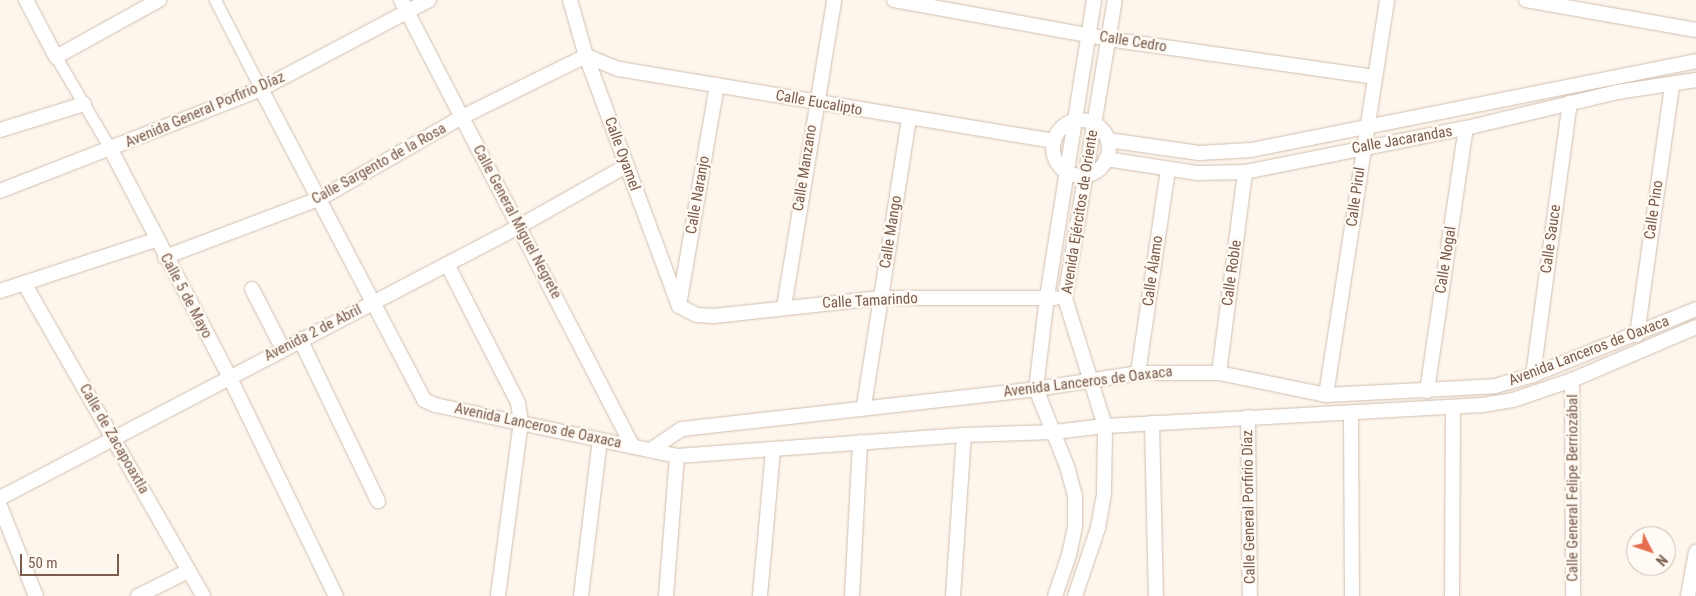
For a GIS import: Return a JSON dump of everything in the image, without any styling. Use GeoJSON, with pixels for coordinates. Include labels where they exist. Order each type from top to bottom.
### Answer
{"type":"FeatureCollection","features":[{"type":"Feature","properties":{"kind":"street","name":"Calle 5 de Mayo"},"geometry":{"type":"LineString","coordinates":[[26,0],[56,57],[111,150],[165,258],[229,376],[336,596]]}},
{"type":"Feature","properties":{"kind":"street"},"geometry":{"type":"LineString","coordinates":[[56,57],[159,0]]}},
{"type":"Feature","properties":{"kind":"street"},"geometry":{"type":"LineString","coordinates":[[215,0],[375,301]]}},
{"type":"Feature","properties":{"kind":"street","name":"Avenida General Porfirio Díaz"},"geometry":{"type":"LineString","coordinates":[[0,191],[111,150],[261,89],[404,6],[429,0]]}},
{"type":"Feature","properties":{"kind":"street","name":"Calle Oyamel"},"geometry":{"type":"LineString","coordinates":[[570,0],[586,56],[679,306]]}},
{"type":"Feature","properties":{"kind":"street","name":"Calle Manzano"},"geometry":{"type":"LineString","coordinates":[[784,307],[815,104],[834,0]]}},
{"type":"Feature","properties":{"kind":"street","name":"Calle Cedro"},"geometry":{"type":"LineString","coordinates":[[894,0],[1108,39],[1374,77]]}},
{"type":"Feature","properties":{"kind":"street","name":"Avenida Ejércitos de Oriente"},"geometry":{"type":"LineString","coordinates":[[1055,596],[1070,555],[1075,526],[1075,496],[1054,432],[1036,389],[1047,297],[1094,0]]}},
{"type":"Feature","properties":{"kind":"street","name":"Avenida Ejércitos de Oriente"},"geometry":{"type":"LineString","coordinates":[[1075,596],[1098,528],[1104,493],[1104,426],[1065,298],[1115,0]]}},
{"type":"Feature","properties":{"kind":"street","name":"Calle Pirul"},"geometry":{"type":"LineString","coordinates":[[1326,395],[1387,0]]}},
{"type":"Feature","properties":{"kind":"street"},"geometry":{"type":"LineString","coordinates":[[1526,0],[1696,30]]}},
{"type":"Feature","properties":{"kind":"street","name":"Calle General Miguel Negrete"},"geometry":{"type":"LineString","coordinates":[[404,6],[520,226],[632,445]]}},
{"type":"Feature","properties":{"kind":"street","name":"Calle Eucalipto"},"geometry":{"type":"LineString","coordinates":[[586,56],[605,66],[815,104],[1054,141]]}},
{"type":"Feature","properties":{"kind":"street","name":"Calle Sargento de la Rosa"},"geometry":{"type":"LineString","coordinates":[[165,258],[321,198],[462,117],[586,56]]}},
{"type":"Feature","properties":{"kind":"street","name":"Calle Jacarandas"},"geometry":{"type":"LineString","coordinates":[[1108,140],[1199,153],[1251,150],[1696,60]]}},
{"type":"Feature","properties":{"kind":"street"},"geometry":{"type":"LineString","coordinates":[[1616,77],[1617,92]]}},
{"type":"Feature","properties":{"kind":"street","name":"Calle Jacarandas"},"geometry":{"type":"LineString","coordinates":[[1106,159],[1198,172],[1245,172],[1363,146],[1466,128],[1617,92],[1696,80]]}},
{"type":"Feature","properties":{"kind":"street","name":"Calle Naranjo"},"geometry":{"type":"LineString","coordinates":[[679,306],[717,85]]}},
{"type":"Feature","properties":{"kind":"street","name":"Calle Pino"},"geometry":{"type":"LineString","coordinates":[[1637,335],[1672,85]]}},
{"type":"Feature","properties":{"kind":"street"},"geometry":{"type":"LineString","coordinates":[[1518,97],[1519,115]]}},
{"type":"Feature","properties":{"kind":"street","name":"Calle Sauce"},"geometry":{"type":"LineString","coordinates":[[1532,374],[1570,103]]}},
{"type":"Feature","properties":{"kind":"street"},"geometry":{"type":"LineString","coordinates":[[0,130],[84,104]]}},
{"type":"Feature","properties":{"kind":"street","name":"Calle Mango"},"geometry":{"type":"LineString","coordinates":[[864,406],[909,119]]}},
{"type":"Feature","properties":{"kind":"street"},"geometry":{"type":"LineString","coordinates":[[1075,121],[1094,124],[1108,140],[1106,159],[1098,170],[1086,175],[1067,172],[1054,156],[1054,141],[1064,126],[1075,121]]}},
{"type":"Feature","properties":{"kind":"street","name":"Calle Nogal"},"geometry":{"type":"LineString","coordinates":[[1427,391],[1466,128]]}},
{"type":"Feature","properties":{"kind":"street"},"geometry":{"type":"LineString","coordinates":[[1198,172],[1199,153]]}},
{"type":"Feature","properties":{"kind":"street","name":"Avenida 2 de Abril"},"geometry":{"type":"LineString","coordinates":[[0,498],[229,376],[520,226],[626,166]]}},
{"type":"Feature","properties":{"kind":"street","name":"Calle Álamo"},"geometry":{"type":"LineString","coordinates":[[1138,373],[1168,169]]}},
{"type":"Feature","properties":{"kind":"street","name":"Calle Roble"},"geometry":{"type":"LineString","coordinates":[[1218,373],[1245,172]]}},
{"type":"Feature","properties":{"kind":"street"},"geometry":{"type":"LineString","coordinates":[[0,291],[156,240]]}},
{"type":"Feature","properties":{"kind":"street"},"geometry":{"type":"LineString","coordinates":[[447,264],[518,403],[521,421],[498,596]]}},
{"type":"Feature","properties":{"kind":"street","name":"Calle de Zacapoaxtla"},"geometry":{"type":"LineString","coordinates":[[24,282],[115,437],[202,596]]}},
{"type":"Feature","properties":{"kind":"street"},"geometry":{"type":"LineString","coordinates":[[252,289],[283,349]]}},
{"type":"Feature","properties":{"kind":"street","name":"Calle Tamarindo"},"geometry":{"type":"LineString","coordinates":[[679,306],[697,315],[714,316],[880,298],[1065,298]]}},
{"type":"Feature","properties":{"kind":"street","name":"Avenida Lanceros de Oaxaca"},"geometry":{"type":"LineString","coordinates":[[375,301],[424,400],[436,405],[521,421],[677,456],[964,435],[1054,432],[1104,426],[1248,417],[1453,408],[1513,400],[1572,380],[1696,327]]}},
{"type":"Feature","properties":{"kind":"street","name":"Avenida Lanceros de Oaxaca"},"geometry":{"type":"LineString","coordinates":[[652,449],[682,428],[864,406],[1036,389],[1138,373],[1218,373],[1326,395],[1495,386],[1637,335],[1696,309]]}},
{"type":"Feature","properties":{"kind":"street"},"geometry":{"type":"LineString","coordinates":[[300,339],[378,501]]}},
{"type":"Feature","properties":{"kind":"street","name":"Calle General Felipe Berriozábal"},"geometry":{"type":"LineString","coordinates":[[1572,380],[1573,596]]}},
{"type":"Feature","properties":{"kind":"street"},"geometry":{"type":"LineString","coordinates":[[1452,596],[1453,408]]}},
{"type":"Feature","properties":{"kind":"street"},"geometry":{"type":"LineString","coordinates":[[1351,413],[1352,596]]}},
{"type":"Feature","properties":{"kind":"street","name":"Calle General Porfirio Díaz"},"geometry":{"type":"LineString","coordinates":[[1248,417],[1250,596]]}},
{"type":"Feature","properties":{"kind":"street"},"geometry":{"type":"LineString","coordinates":[[1152,424],[1156,596]]}},
{"type":"Feature","properties":{"kind":"street"},"geometry":{"type":"LineString","coordinates":[[953,596],[964,435]]}},
{"type":"Feature","properties":{"kind":"street"},"geometry":{"type":"LineString","coordinates":[[582,596],[600,440]]}},
{"type":"Feature","properties":{"kind":"street"},"geometry":{"type":"LineString","coordinates":[[852,596],[860,442]]}},
{"type":"Feature","properties":{"kind":"street"},"geometry":{"type":"LineString","coordinates":[[760,596],[773,450]]}},
{"type":"Feature","properties":{"kind":"street"},"geometry":{"type":"LineString","coordinates":[[666,596],[677,456]]}},
{"type":"Feature","properties":{"kind":"street"},"geometry":{"type":"LineString","coordinates":[[0,506],[36,596]]}},
{"type":"Feature","properties":{"kind":"street"},"geometry":{"type":"LineString","coordinates":[[1688,596],[1696,552]]}},
{"type":"Feature","properties":{"kind":"street"},"geometry":{"type":"LineString","coordinates":[[138,596],[188,571]]}}]}
